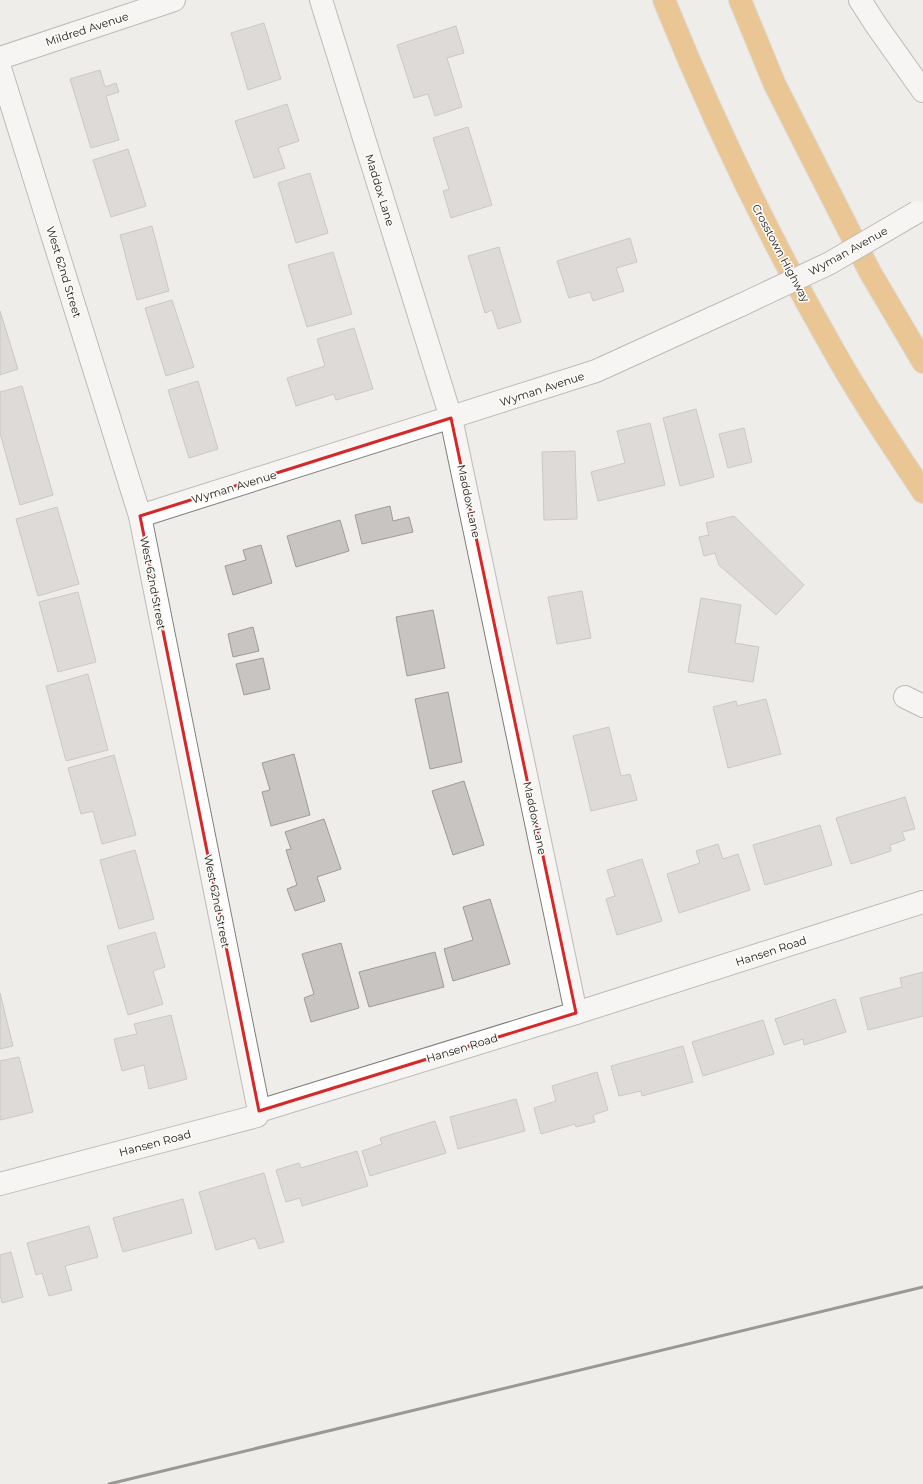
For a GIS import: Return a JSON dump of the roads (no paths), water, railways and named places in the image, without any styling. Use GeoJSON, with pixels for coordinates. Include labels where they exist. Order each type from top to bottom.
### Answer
{"type":"FeatureCollection","features":[{"type":"Feature","properties":{"kind":"highway","name":"Crosstown Highway"},"geometry":{"type":"LineString","coordinates":[[664,0],[700,88],[776,246],[834,353],[923,492]]}},
{"type":"Feature","properties":{"kind":"highway"},"geometry":{"type":"LineString","coordinates":[[740,0],[782,98],[870,272],[923,362]]}},
{"type":"Feature","properties":{"kind":"street","name":"Mildred Avenue"},"geometry":{"type":"LineString","coordinates":[[0,58],[174,0]]}},
{"type":"Feature","properties":{"kind":"street","name":"Maddox Lane"},"geometry":{"type":"LineString","coordinates":[[321,0],[451,418],[576,1013]]}},
{"type":"Feature","properties":{"kind":"street"},"geometry":{"type":"LineString","coordinates":[[860,0],[876,26],[923,91]]}},
{"type":"Feature","properties":{"kind":"street","name":"West 62nd Street"},"geometry":{"type":"LineString","coordinates":[[0,68],[140,516],[258,1111]]}},
{"type":"Feature","properties":{"kind":"street","name":"Wyman Avenue"},"geometry":{"type":"LineString","coordinates":[[140,516],[596,371],[830,263],[920,210]]}},
{"type":"Feature","properties":{"kind":"street","name":"Hansen Road"},"geometry":{"type":"LineString","coordinates":[[0,1184],[257,1116],[258,1111],[576,1013],[923,902]]}},
{"type":"Feature","properties":{"kind":"railway"},"geometry":{"type":"LineString","coordinates":[[109,1484],[923,1287]]}}]}
